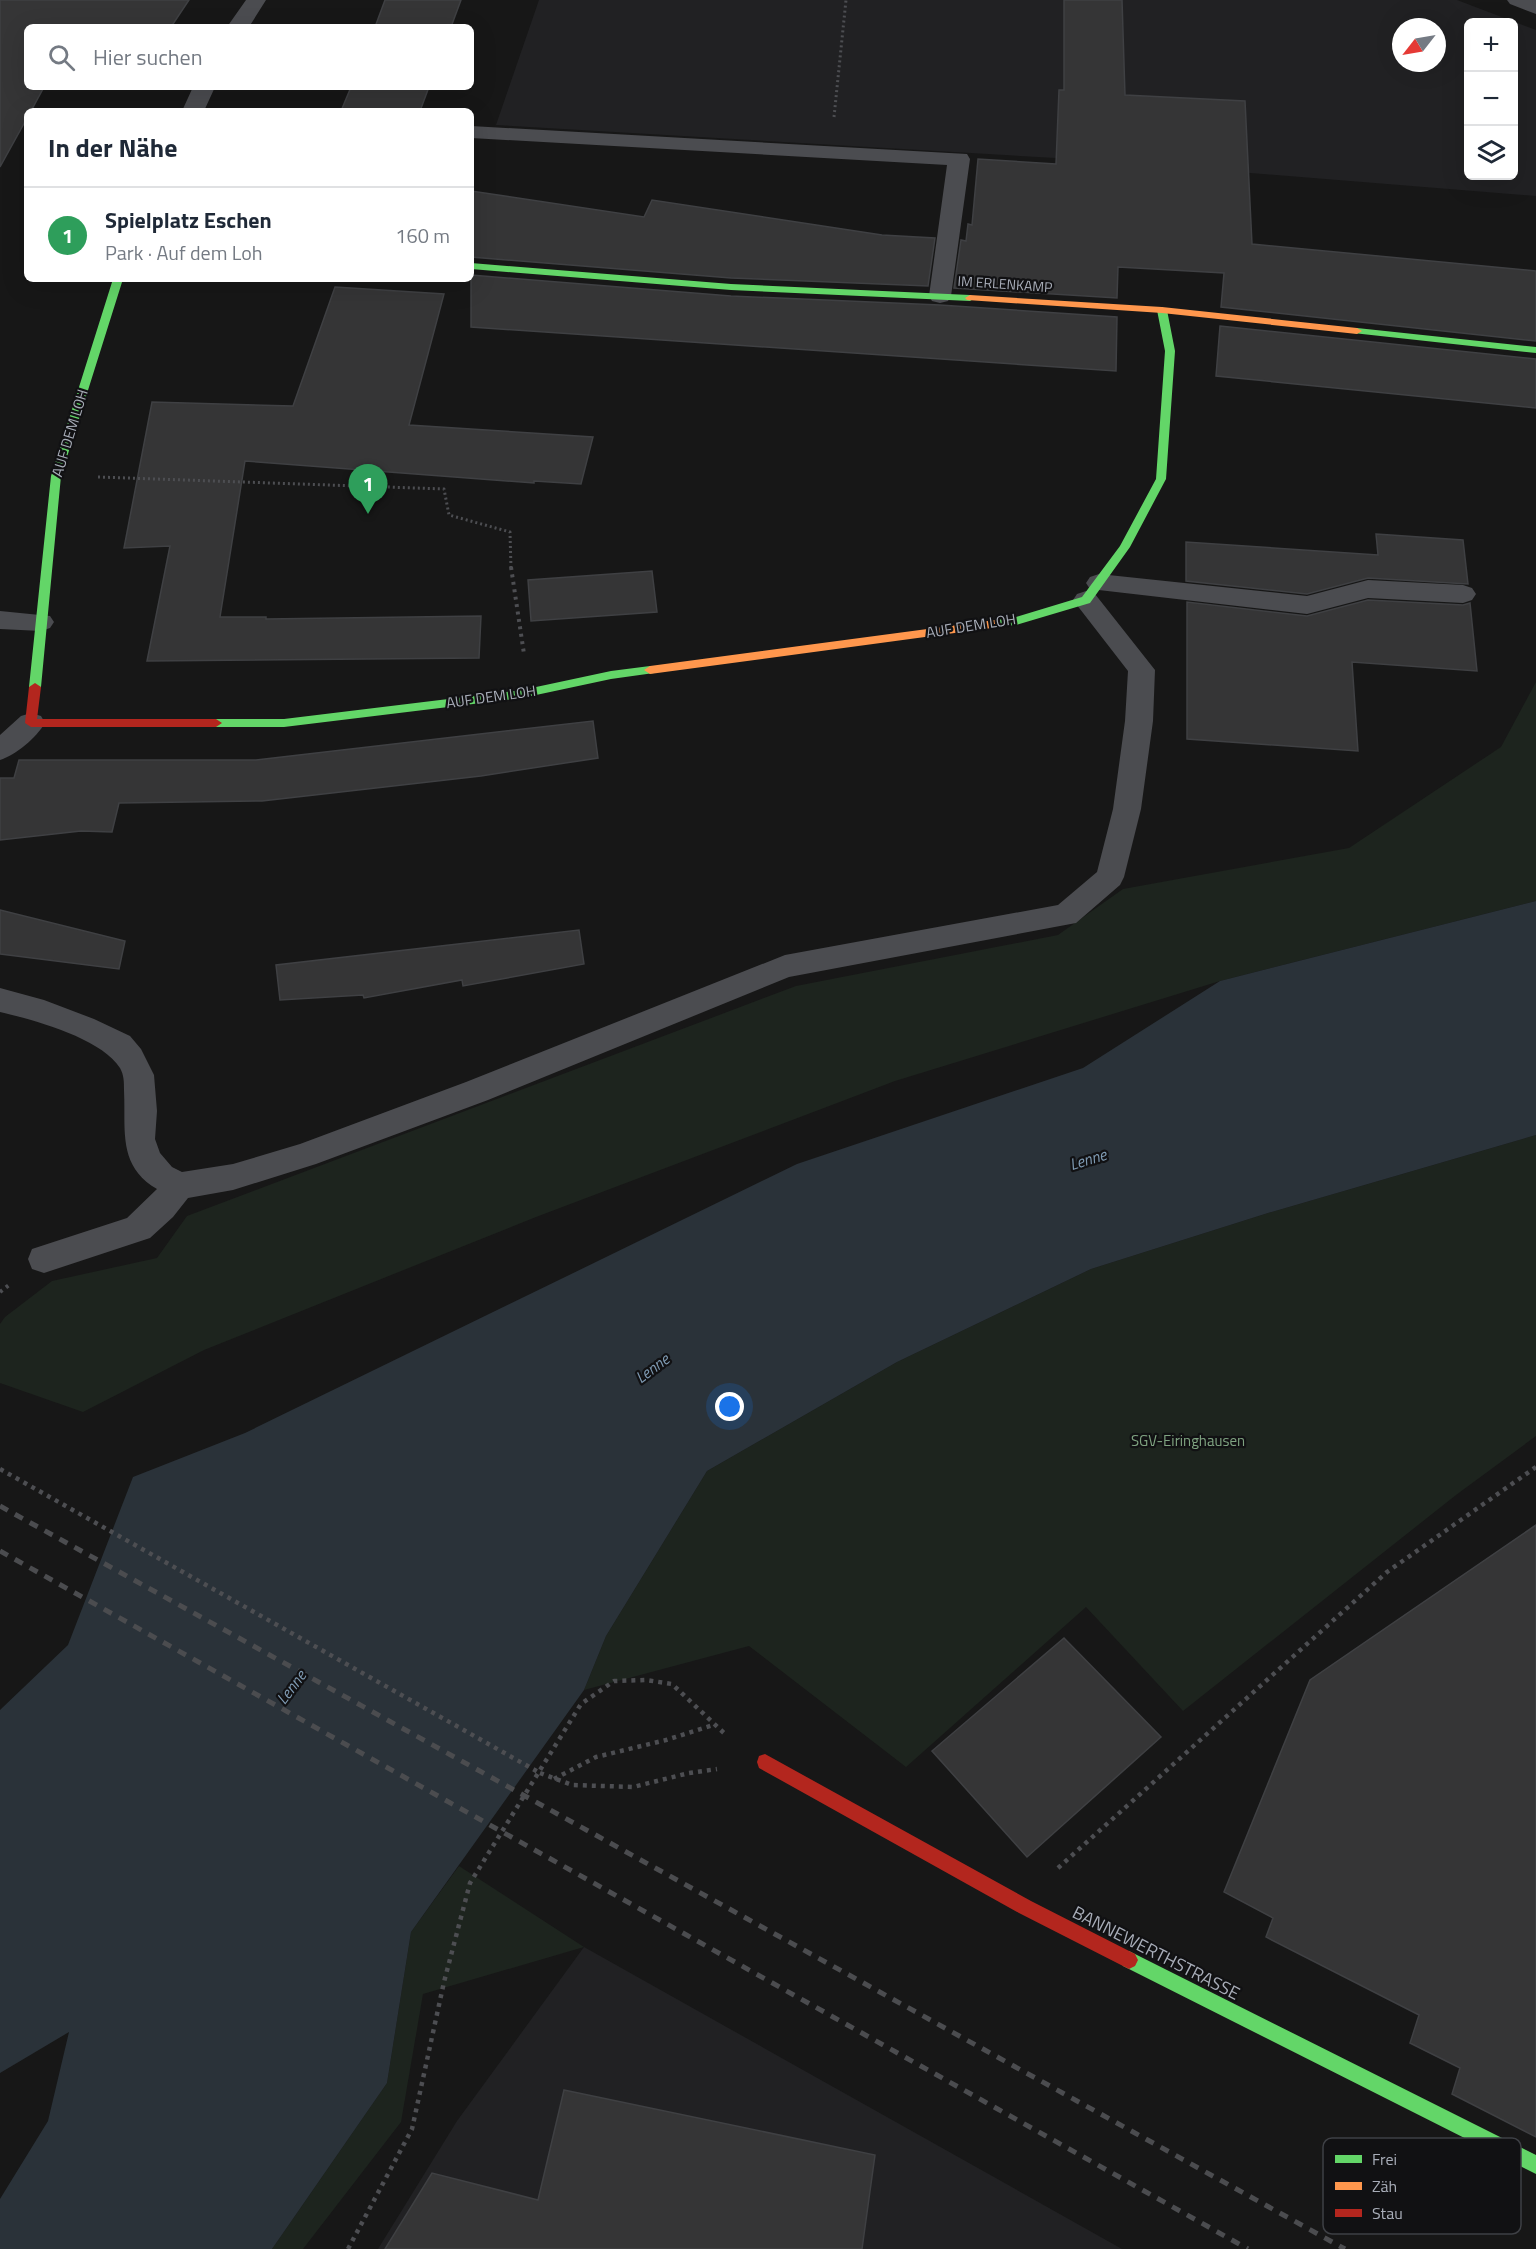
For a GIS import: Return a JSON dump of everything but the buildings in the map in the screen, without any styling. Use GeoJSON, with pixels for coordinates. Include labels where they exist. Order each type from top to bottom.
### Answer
{"type":"FeatureCollection","features":[{"type":"Feature","properties":{"kind":"street"},"geometry":{"type":"LineString","coordinates":[[240,24],[256,0]]}},
{"type":"Feature","properties":{"kind":"street"},"geometry":{"type":"LineString","coordinates":[[1517,0],[1536,8]]}},
{"type":"Feature","properties":{"kind":"street"},"geometry":{"type":"LineString","coordinates":[[194,108],[203,90]]}},
{"type":"Feature","properties":{"kind":"street","name":"IM ERLENKAMP"},"geometry":{"type":"LineString","coordinates":[[474,266],[731,287],[940,296],[1162,310],[1536,350]]}},
{"type":"Feature","properties":{"kind":"street","name":"AUF DEM LOH"},"geometry":{"type":"LineString","coordinates":[[117,282],[56,476],[31,723],[284,723],[522,694],[611,675],[1016,621],[1092,591]]}},
{"type":"Feature","properties":{"kind":"street"},"geometry":{"type":"LineString","coordinates":[[1092,591],[1125,547],[1161,479],[1170,351],[1162,310]]}},
{"type":"Feature","properties":{"kind":"street","name":"BANNEWERTHSTRASSE"},"geometry":{"type":"LineString","coordinates":[[765,1762],[1025,1907],[1483,2138]]}},
{"type":"Feature","properties":{"kind":"street","name":"BANNEWERTHSTRASSE"},"geometry":{"type":"LineString","coordinates":[[1521,2157],[1536,2165]]}},
{"type":"Feature","properties":{"kind":"lane"},"geometry":{"type":"LineString","coordinates":[[474,132],[959,159],[940,296]]}},
{"type":"Feature","properties":{"kind":"lane"},"geometry":{"type":"LineString","coordinates":[[1092,591],[1307,605],[1368,589],[1463,594]]}},
{"type":"Feature","properties":{"kind":"lane"},"geometry":{"type":"LineString","coordinates":[[0,1000],[43,1012],[119,1045],[130,1058],[139,1075],[141,1111],[139,1139],[146,1160],[161,1176],[178,1186],[233,1177],[305,1155],[477,1091],[785,966],[1066,915],[1110,876],[1127,809],[1139,721],[1143,670],[1092,591]]}},
{"type":"Feature","properties":{"kind":"lane"},"geometry":{"type":"LineString","coordinates":[[0,620],[41,622]]}},
{"type":"Feature","properties":{"kind":"lane"},"geometry":{"type":"LineString","coordinates":[[0,750],[31,723]]}},
{"type":"Feature","properties":{"kind":"lane"},"geometry":{"type":"LineString","coordinates":[[44,1259],[138,1228],[162,1207],[178,1186]]}},
{"type":"Feature","properties":{"kind":"path"},"geometry":{"type":"LineString","coordinates":[[830,153],[846,0]]}},
{"type":"Feature","properties":{"kind":"path"},"geometry":{"type":"LineString","coordinates":[[56,476],[444,489],[449,515],[510,532],[510,560],[524,644]]}},
{"type":"Feature","properties":{"kind":"path"},"geometry":{"type":"LineString","coordinates":[[1025,1907],[1048,1876],[1387,1572],[1536,1467]]}},
{"type":"Feature","properties":{"kind":"path"},"geometry":{"type":"LineString","coordinates":[[0,1469],[554,1779],[572,1785],[633,1787],[689,1773],[765,1762]]}},
{"type":"Feature","properties":{"kind":"path"},"geometry":{"type":"LineString","coordinates":[[348,2249],[412,2129],[444,1982],[470,1883],[581,1704],[614,1681],[646,1680],[672,1684],[713,1725],[666,1740],[596,1757],[554,1779]]}},
{"type":"Feature","properties":{"kind":"shaded area"},"geometry":{"type":"Polygon","coordinates":[[[539,0],[1457,0],[1504,18],[1464,18],[1464,180],[1518,180],[1518,23],[1536,30],[1536,196],[1090,160],[496,125],[539,0]]]}},
{"type":"Feature","properties":{"kind":"shaded area"},"geometry":{"type":"Polygon","coordinates":[[[584,1947],[1122,2249],[378,2249],[457,2121],[584,1947]]]}},
{"type":"Feature","properties":{"kind":"green space"},"geometry":{"type":"Polygon","coordinates":[[[1536,682],[1536,901],[1220,981],[895,1081],[536,1217],[204,1350],[83,1412],[0,1383],[0,1324],[5,1317],[52,1281],[157,1258],[187,1216],[796,986],[1058,935],[1123,889],[1349,848],[1501,747],[1536,682]]]}},
{"type":"Feature","properties":{"kind":"green space","name":"SGV-Eiringhausen"},"geometry":{"type":"Polygon","coordinates":[[[1536,1135],[1536,1436],[1456,1495],[1183,1711],[1086,1607],[906,1767],[749,1646],[584,1690],[606,1636],[707,1471],[897,1362],[1091,1269],[1268,1213],[1536,1135]]]}},
{"type":"Feature","properties":{"kind":"green space"},"geometry":{"type":"Polygon","coordinates":[[[459,1866],[584,1947],[423,1994],[401,2122],[303,2249],[272,2249],[387,2083],[411,1932],[459,1866]]]}},
{"type":"Feature","properties":{"kind":"water","name":"Lenne"},"geometry":{"type":"Polygon","coordinates":[[[1536,901],[1536,1135],[1268,1213],[1091,1269],[897,1362],[707,1471],[606,1636],[584,1690],[411,1932],[387,2083],[272,2249],[0,2249],[0,2199],[48,2121],[69,2032],[0,2073],[0,1710],[68,1645],[133,1477],[245,1433],[797,1164],[1083,1068],[1220,981],[1536,901]]]}},
{"type":"Feature","properties":{"kind":"railway"},"geometry":{"type":"LineString","coordinates":[[0,1506],[1345,2249]]}},
{"type":"Feature","properties":{"kind":"railway"},"geometry":{"type":"LineString","coordinates":[[0,1551],[1248,2249]]}},
{"type":"Feature","properties":{"kind":"traffic: fast"},"geometry":{"type":"LineString","coordinates":[[474,266],[731,287],[970,298]]}},
{"type":"Feature","properties":{"kind":"traffic: fast"},"geometry":{"type":"LineString","coordinates":[[35,687],[56,476],[117,282]]}},
{"type":"Feature","properties":{"kind":"traffic: fast"},"geometry":{"type":"LineString","coordinates":[[995,624],[1016,621],[1086,600],[1125,547],[1161,479],[1170,351],[1162,310]]}},
{"type":"Feature","properties":{"kind":"traffic: fast"},"geometry":{"type":"LineString","coordinates":[[1357,331],[1536,350]]}},
{"type":"Feature","properties":{"kind":"traffic: fast"},"geometry":{"type":"LineString","coordinates":[[216,723],[284,723],[522,694],[611,675],[650,670]]}},
{"type":"Feature","properties":{"kind":"traffic: fast"},"geometry":{"type":"LineString","coordinates":[[1129,1960],[1482,2138]]}},
{"type":"Feature","properties":{"kind":"traffic: fast"},"geometry":{"type":"LineString","coordinates":[[1521,2157],[1536,2165]]}},
{"type":"Feature","properties":{"kind":"traffic: slow"},"geometry":{"type":"LineString","coordinates":[[970,298],[1162,310],[1357,331]]}},
{"type":"Feature","properties":{"kind":"traffic: slow"},"geometry":{"type":"LineString","coordinates":[[650,670],[995,624]]}},
{"type":"Feature","properties":{"kind":"traffic: jam"},"geometry":{"type":"LineString","coordinates":[[35,687],[31,723],[216,723]]}},
{"type":"Feature","properties":{"kind":"traffic: jam"},"geometry":{"type":"LineString","coordinates":[[765,1762],[1025,1907],[1129,1960]]}},
{"type":"Feature","properties":{"kind":"place","name":"Spielplatz Eschen"},"geometry":{"type":"Point","coordinates":[368,514]}}]}
